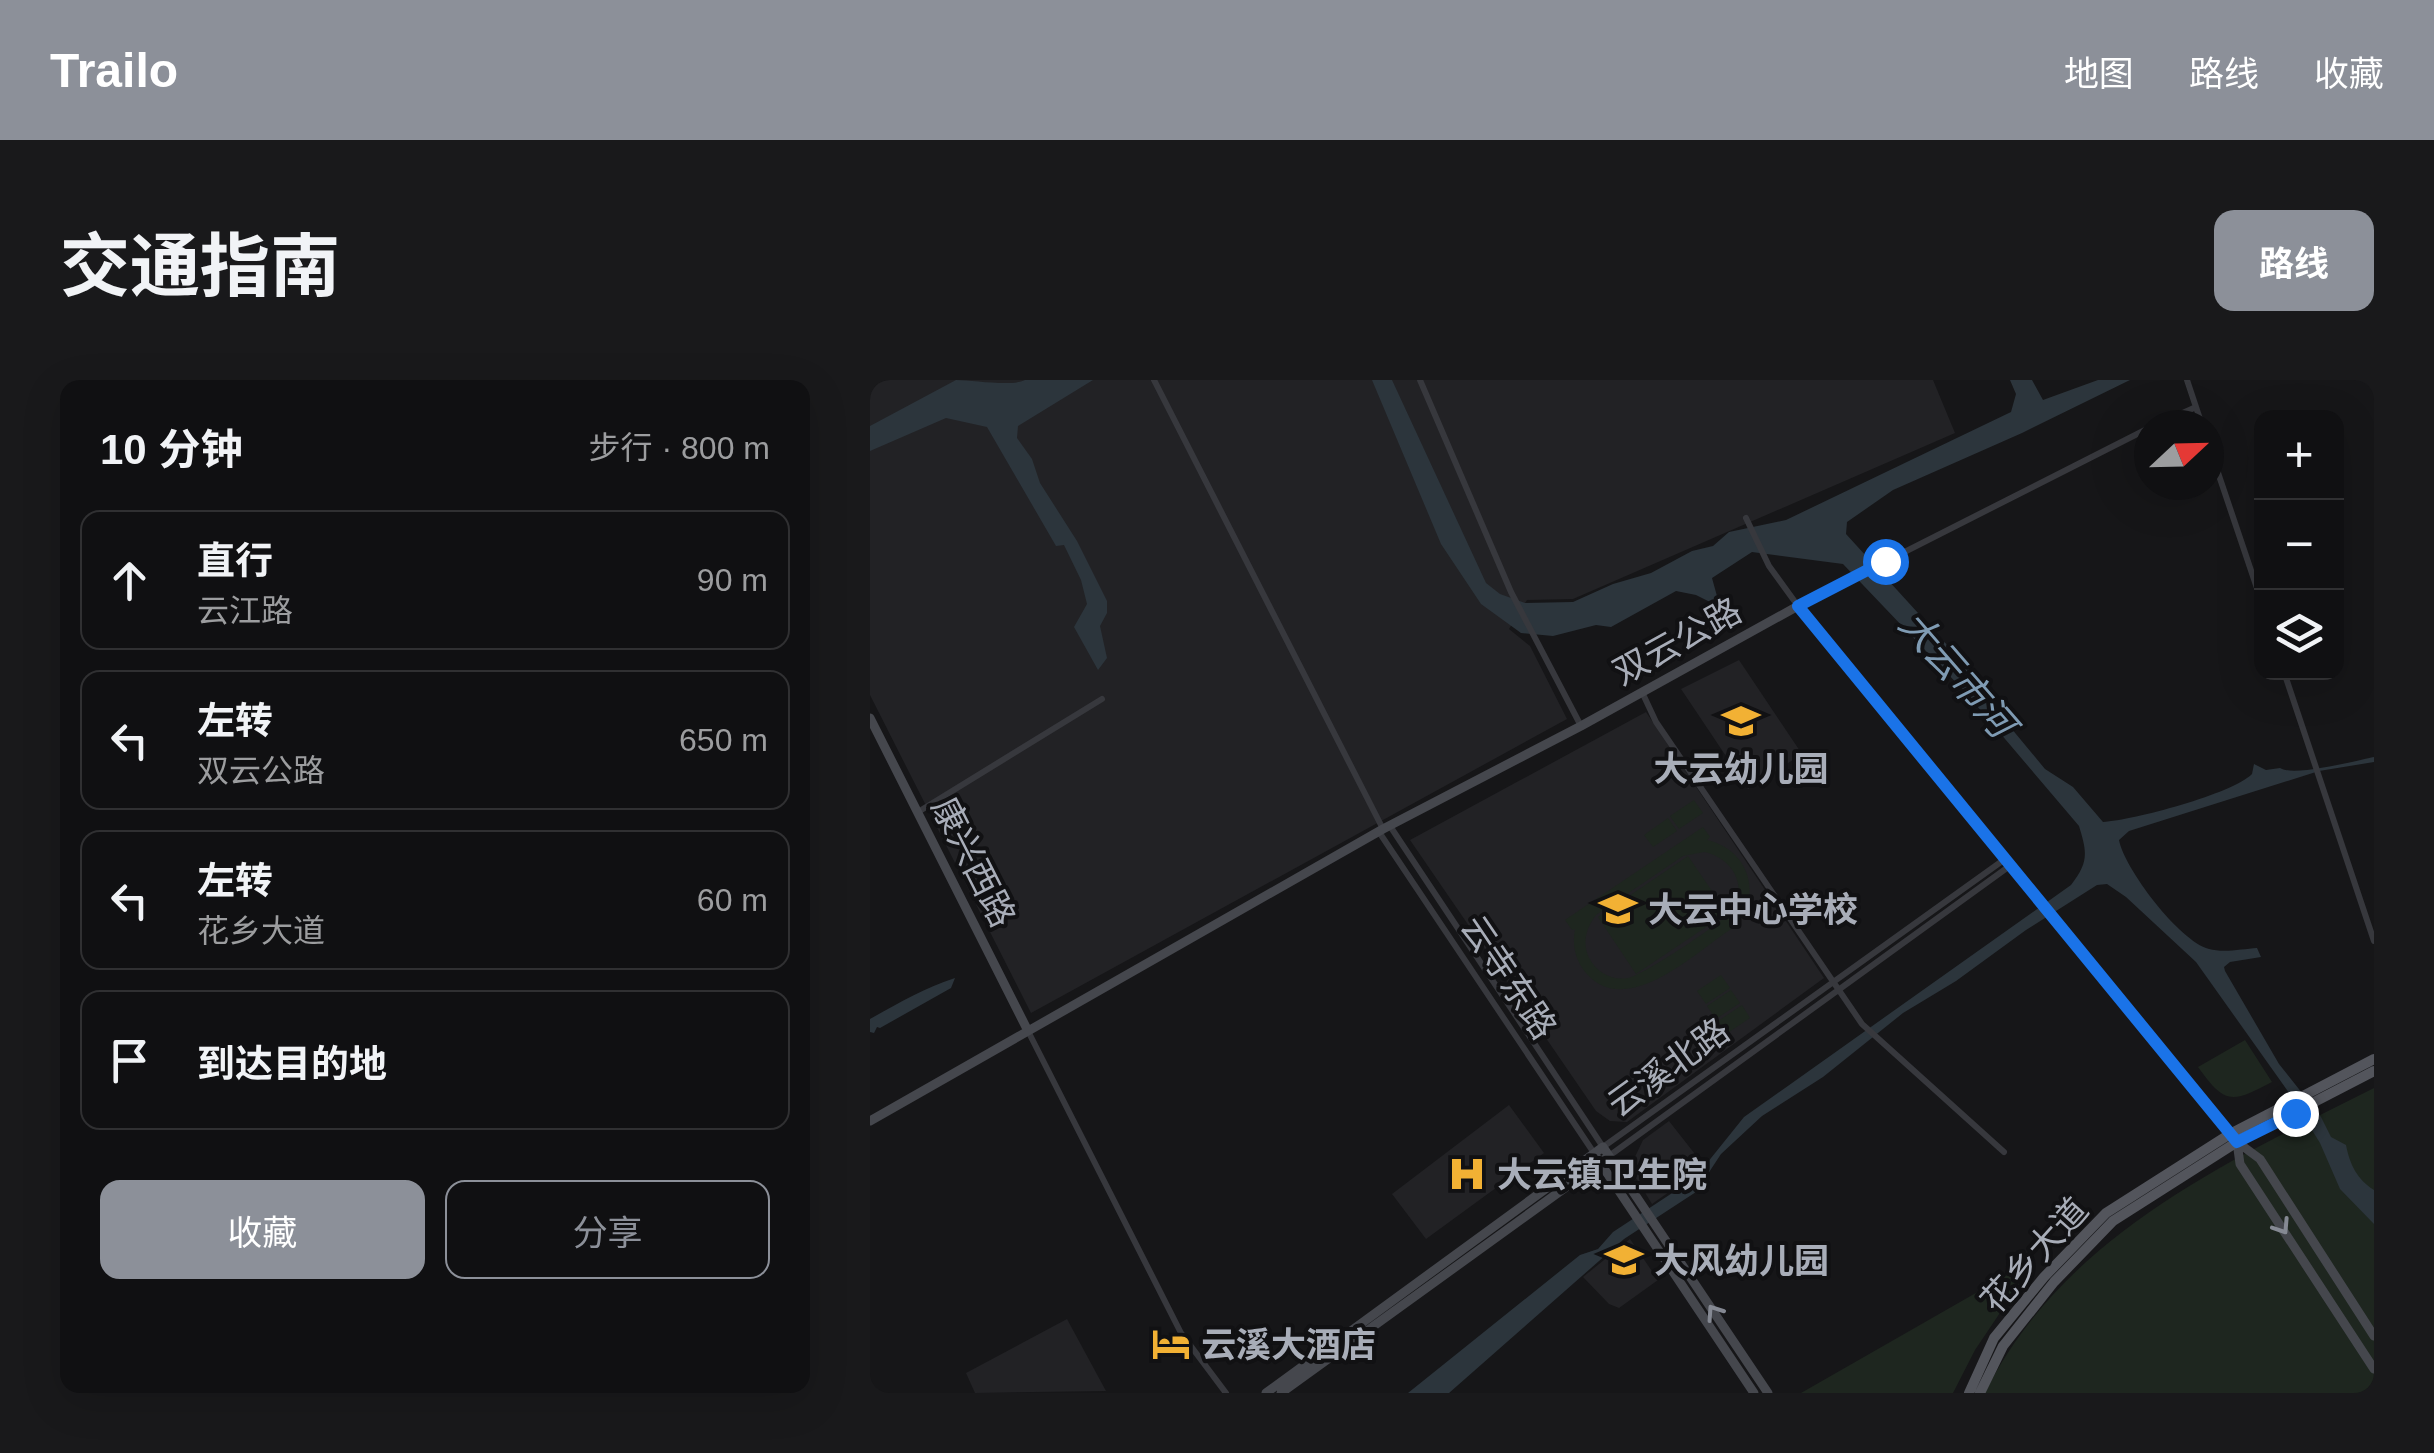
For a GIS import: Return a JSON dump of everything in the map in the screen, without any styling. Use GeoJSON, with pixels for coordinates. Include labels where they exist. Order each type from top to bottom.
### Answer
{"type":"FeatureCollection","features":[{"type":"Feature","properties":{"kind":"main road","name":"花乡大道"},"geometry":{"type":"LineString","coordinates":[[1968,1393],[1994,1338],[2044,1277],[2106,1213],[2234,1138],[2295,1113],[2374,1059]]}},
{"type":"Feature","properties":{"kind":"main road","name":"花乡大道"},"geometry":{"type":"LineString","coordinates":[[1980,1393],[2003,1346],[2054,1282],[2113,1221],[2288,1102],[2374,1072]]}},
{"type":"Feature","properties":{"kind":"street","name":"云寺东路"},"geometry":{"type":"LineString","coordinates":[[1154,380],[1384,829],[1602,1155],[1641,1205],[1768,1393]]}},
{"type":"Feature","properties":{"kind":"street"},"geometry":{"type":"LineString","coordinates":[[1420,380],[1511,592],[1581,726]]}},
{"type":"Feature","properties":{"kind":"street"},"geometry":{"type":"LineString","coordinates":[[2187,380],[2197,410]]}},
{"type":"Feature","properties":{"kind":"street"},"geometry":{"type":"LineString","coordinates":[[2189,410],[2196,407]]}},
{"type":"Feature","properties":{"kind":"street"},"geometry":{"type":"LineString","coordinates":[[1798,606],[2134,436]]}},
{"type":"Feature","properties":{"kind":"street"},"geometry":{"type":"LineString","coordinates":[[2224,490],[2258,590]]}},
{"type":"Feature","properties":{"kind":"street"},"geometry":{"type":"LineString","coordinates":[[1746,518],[1769,566],[1798,606],[2234,1138],[2260,1159],[2374,1336]]}},
{"type":"Feature","properties":{"kind":"street","name":"双云公路"},"geometry":{"type":"LineString","coordinates":[[870,1121],[1384,829],[1798,606]]}},
{"type":"Feature","properties":{"kind":"street"},"geometry":{"type":"LineString","coordinates":[[2287,680],[2374,941]]}},
{"type":"Feature","properties":{"kind":"street"},"geometry":{"type":"LineString","coordinates":[[1642,692],[1656,722],[1862,1024],[2004,1152]]}},
{"type":"Feature","properties":{"kind":"street"},"geometry":{"type":"LineString","coordinates":[[918,812],[1102,699]]}},
{"type":"Feature","properties":{"kind":"street","name":"康兴西路"},"geometry":{"type":"LineString","coordinates":[[870,718],[1028,1031]]}},
{"type":"Feature","properties":{"kind":"street","name":"云溪北路"},"geometry":{"type":"LineString","coordinates":[[1281,1393],[1833,982],[2009,862]]}},
{"type":"Feature","properties":{"kind":"street","name":"云溪北路"},"geometry":{"type":"LineString","coordinates":[[1266,1393],[1838,990],[2009,862]]}},
{"type":"Feature","properties":{"kind":"street"},"geometry":{"type":"LineString","coordinates":[[1028,1031],[1181,1333],[1226,1393]]}},
{"type":"Feature","properties":{"kind":"street"},"geometry":{"type":"LineString","coordinates":[[2234,1138],[2240,1164],[2374,1369]]}},
{"type":"Feature","properties":{"kind":"street","name":"云寺东路"},"geometry":{"type":"LineString","coordinates":[[1602,1155],[1631,1212],[1754,1393]]}},
{"type":"Feature","properties":{"kind":"shaded area"},"geometry":{"type":"Polygon","coordinates":[[[870,380],[1933,380],[1955,433],[1573,599],[1527,600],[1509,629],[1530,646],[1567,719],[1031,1013],[870,695],[870,380]]]}},
{"type":"Feature","properties":{"kind":"shaded area","name":"大云幼儿园"},"geometry":{"type":"Polygon","coordinates":[[[1739,660],[1802,754],[1748,789],[1681,689],[1739,660]]]}},
{"type":"Feature","properties":{"kind":"shaded area","name":"大云中心学校"},"geometry":{"type":"Polygon","coordinates":[[[1646,712],[1824,978],[1627,1122],[1610,1121],[1596,1111],[1410,840],[1646,712]]]}},
{"type":"Feature","properties":{"kind":"shaded area"},"geometry":{"type":"Polygon","coordinates":[[[1694,800],[1703,813],[1679,829],[1670,816],[1694,800]]]}},
{"type":"Feature","properties":{"kind":"shaded area"},"geometry":{"type":"Polygon","coordinates":[[[1668,818],[1677,831],[1653,847],[1644,835],[1668,818]]]}},
{"type":"Feature","properties":{"kind":"shaded area"},"geometry":{"type":"Polygon","coordinates":[[[1703,827],[1710,837],[1707,840],[1734,854],[1748,877],[1747,904],[1731,929],[1680,966],[1640,986],[1602,986],[1586,973],[1575,952],[1575,929],[1565,920],[1703,827]],[[1704,852],[1683,856],[1596,915],[1586,941],[1589,958],[1596,968],[1617,978],[1636,975],[1726,916],[1737,901],[1738,882],[1729,866],[1704,852]]]}},
{"type":"Feature","properties":{"kind":"shaded area"},"geometry":{"type":"Polygon","coordinates":[[[1688,856],[1727,913],[1636,974],[1598,917],[1688,856]]]}},
{"type":"Feature","properties":{"kind":"shaded area"},"geometry":{"type":"Polygon","coordinates":[[[1721,975],[1730,988],[1706,1004],[1697,991],[1721,975]]]}},
{"type":"Feature","properties":{"kind":"shaded area"},"geometry":{"type":"Polygon","coordinates":[[[1731,990],[1740,1003],[1716,1019],[1707,1006],[1731,990]]]}},
{"type":"Feature","properties":{"kind":"shaded area"},"geometry":{"type":"Polygon","coordinates":[[[1742,1005],[1750,1018],[1726,1034],[1718,1021],[1742,1005]]]}},
{"type":"Feature","properties":{"kind":"shaded area"},"geometry":{"type":"Polygon","coordinates":[[[2245,1040],[2272,1082],[2230,1097],[2215,1088],[2198,1067],[2245,1040]]]}},
{"type":"Feature","properties":{"kind":"shaded area"},"geometry":{"type":"Polygon","coordinates":[[[2374,1088],[2374,1393],[1985,1393],[2018,1338],[2058,1289],[2104,1247],[2153,1209],[2206,1176],[2374,1088]]]}},
{"type":"Feature","properties":{"kind":"shaded area","name":"大云镇卫生院"},"geometry":{"type":"Polygon","coordinates":[[[1509,1105],[1544,1153],[1426,1239],[1392,1194],[1509,1105]]]}},
{"type":"Feature","properties":{"kind":"shaded area"},"geometry":{"type":"Polygon","coordinates":[[[1669,1121],[1702,1163],[1693,1175],[1652,1204],[1636,1178],[1633,1161],[1643,1140],[1669,1121]]]}},
{"type":"Feature","properties":{"kind":"shaded area","name":"大风幼儿园"},"geometry":{"type":"Polygon","coordinates":[[[1630,1239],[1658,1280],[1619,1308],[1609,1304],[1583,1277],[1630,1239]]]}},
{"type":"Feature","properties":{"kind":"shaded area"},"geometry":{"type":"Polygon","coordinates":[[[2016,1270],[2022,1280],[1975,1350],[1953,1393],[1801,1393],[2016,1270]]]}},
{"type":"Feature","properties":{"kind":"shaded area"},"geometry":{"type":"Polygon","coordinates":[[[1067,1319],[1106,1391],[975,1393],[966,1373],[1067,1319]]]}},
{"type":"Feature","properties":{"kind":"water"},"geometry":{"type":"Polygon","coordinates":[[[956,380],[1093,380],[1018,426],[1017,438],[1107,601],[1107,613],[1100,626],[1107,658],[1098,670],[1074,627],[1087,604],[1081,580],[1064,545],[1056,546],[987,427],[946,418],[870,451],[870,426],[956,380]]]}},
{"type":"Feature","properties":{"kind":"water","name":"大云市河"},"geometry":{"type":"Polygon","coordinates":[[[1372,380],[1392,380],[1486,583],[1500,594],[1525,603],[1573,602],[1651,573],[1692,551],[1713,546],[1729,532],[1786,520],[2011,412],[2016,394],[2010,380],[2032,380],[2043,400],[2098,380],[2130,380],[1893,490],[1847,522],[1846,534],[1980,681],[1979,685],[1991,693],[2011,728],[2045,769],[2073,787],[2103,822],[2158,811],[2225,790],[2252,774],[2254,764],[2266,770],[2298,771],[2374,757],[2374,762],[2319,771],[2129,831],[2119,840],[2142,885],[2183,933],[2209,949],[2257,948],[2261,957],[2230,962],[2225,971],[2279,1064],[2321,1117],[2331,1137],[2346,1145],[2355,1171],[2374,1190],[2374,1224],[2340,1189],[2320,1143],[2287,1090],[2196,962],[2126,897],[2107,884],[2097,885],[1903,1013],[1823,1077],[1762,1116],[1721,1154],[1696,1192],[1624,1239],[1449,1393],[1408,1393],[1580,1255],[1598,1249],[1613,1232],[1695,1178],[1744,1117],[2071,885],[2084,863],[2085,850],[2079,826],[1966,693],[1843,564],[1752,552],[1712,578],[1720,607],[1696,595],[1676,591],[1611,627],[1596,625],[1553,636],[1521,633],[1481,604],[1441,544],[1372,380]]]}},
{"type":"Feature","properties":{"kind":"water"},"geometry":{"type":"Polygon","coordinates":[[[955,978],[951,988],[870,1032],[870,1019],[955,978]]]}},
{"type":"Feature","properties":{"kind":"place","name":"大云幼儿园"},"geometry":{"type":"Point","coordinates":[1741,721]}},
{"type":"Feature","properties":{"kind":"place","name":"大云中心学校"},"geometry":{"type":"Point","coordinates":[1618,909]}},
{"type":"Feature","properties":{"kind":"place","name":"大云镇卫生院"},"geometry":{"type":"Point","coordinates":[1467,1174]}},
{"type":"Feature","properties":{"kind":"place","name":"大风幼儿园"},"geometry":{"type":"Point","coordinates":[1624,1260]}},
{"type":"Feature","properties":{"kind":"place","name":"云溪大酒店"},"geometry":{"type":"Point","coordinates":[1171,1344]}},
{"type":"Feature","properties":{"kind":"route"},"geometry":{"type":"LineString","coordinates":[[1885,561],[1798,606],[2237,1142],[2295,1113]]}}]}
